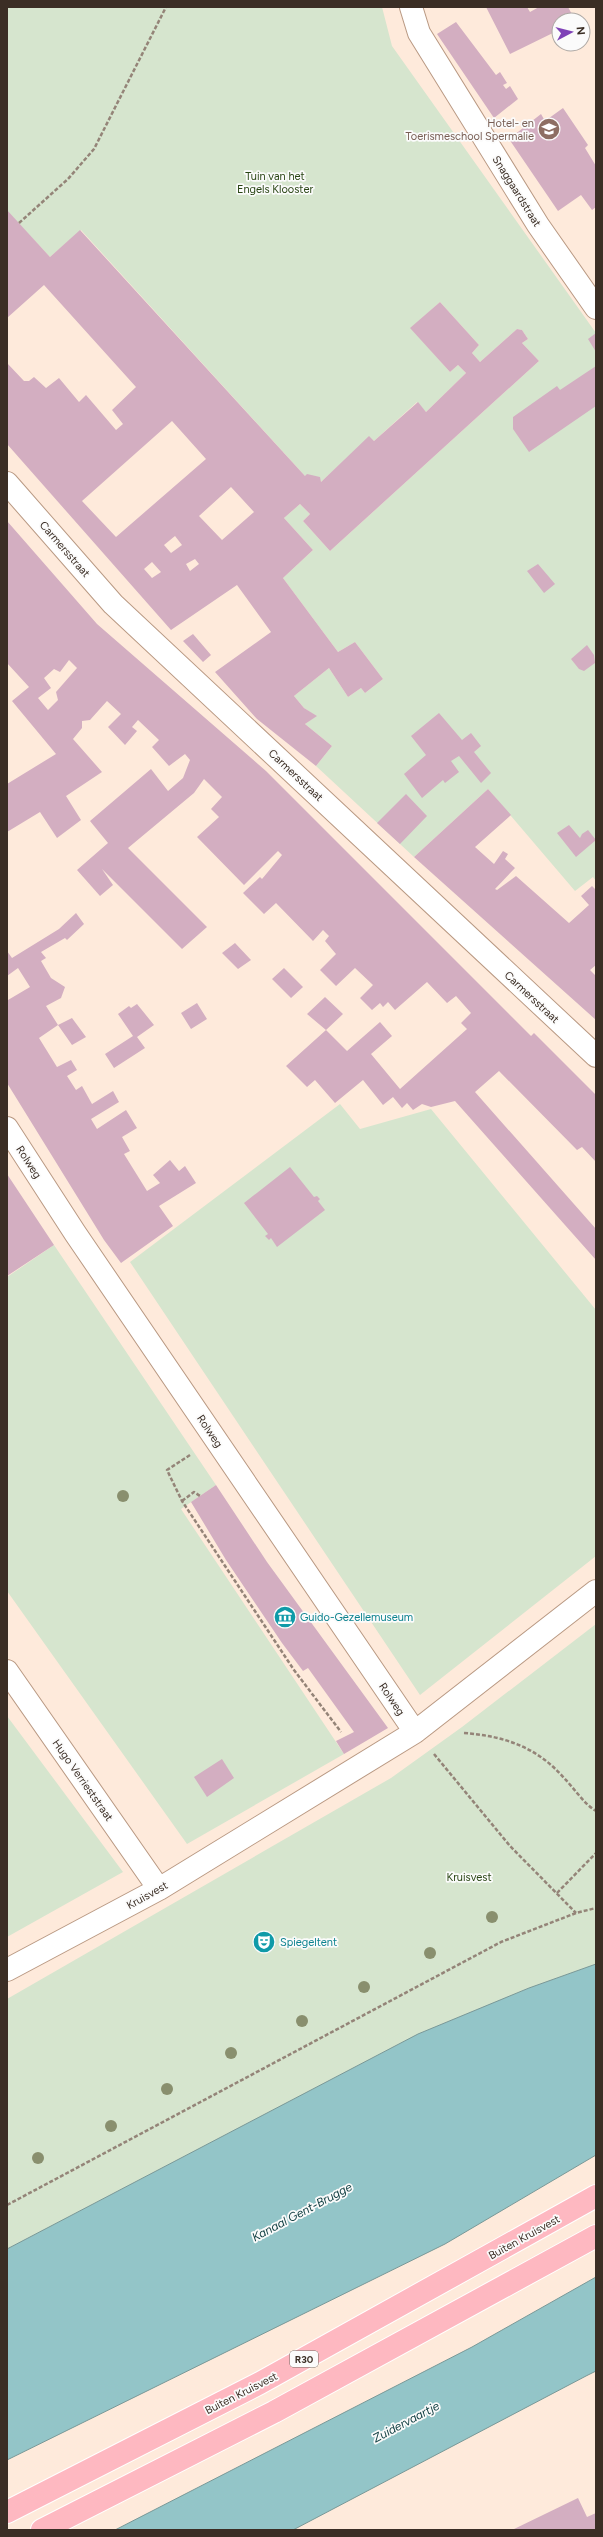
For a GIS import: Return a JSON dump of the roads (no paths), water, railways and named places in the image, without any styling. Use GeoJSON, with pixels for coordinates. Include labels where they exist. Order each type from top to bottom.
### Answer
{"type":"FeatureCollection","features":[{"type":"Feature","properties":{"kind":"main road","name":"Buiten Kruisvest"},"geometry":{"type":"LineString","coordinates":[[7,2512],[260,2383],[596,2196]]}},
{"type":"Feature","properties":{"kind":"main road"},"geometry":{"type":"LineString","coordinates":[[42,2530],[274,2412],[596,2236]]}},
{"type":"Feature","properties":{"kind":"street","name":"Snaggaardstraat"},"geometry":{"type":"LineString","coordinates":[[410,7],[419,33],[538,225],[596,308]]}},
{"type":"Feature","properties":{"kind":"street","name":"Carmersstraat"},"geometry":{"type":"LineString","coordinates":[[7,483],[113,604],[596,1056]]}},
{"type":"Feature","properties":{"kind":"street","name":"Rolweg"},"geometry":{"type":"LineString","coordinates":[[7,1128],[75,1233],[415,1732]]}},
{"type":"Feature","properties":{"kind":"street","name":"Kruisvest"},"geometry":{"type":"LineString","coordinates":[[7,1970],[160,1889],[415,1732],[596,1591]]}},
{"type":"Feature","properties":{"kind":"street","name":"Hugo Verrieststraat"},"geometry":{"type":"LineString","coordinates":[[7,1671],[160,1889]]}},
{"type":"Feature","properties":{"kind":"water","name":"Kanaal Gent-Brugge"},"geometry":{"type":"Polygon","coordinates":[[[596,1964],[596,2155],[445,2244],[7,2460],[7,2249],[418,2034],[529,1988],[596,1964]]]}},
{"type":"Feature","properties":{"kind":"water","name":"Zuidervaartje"},"geometry":{"type":"Polygon","coordinates":[[[596,2277],[596,2371],[293,2530],[115,2530],[472,2347],[596,2277]]]}},
{"type":"Feature","properties":{"kind":"place","name":"Hotel- en Toerismeschool Spermalie"},"geometry":{"type":"Point","coordinates":[549,129]}},
{"type":"Feature","properties":{"kind":"place","name":"Guido-Gezellemuseum"},"geometry":{"type":"Point","coordinates":[285,1617]}},
{"type":"Feature","properties":{"kind":"place","name":"Spiegeltent"},"geometry":{"type":"Point","coordinates":[264,1942]}},
{"type":"Feature","properties":{"kind":"park label","name":"Tuin van het Engels Klooster"},"geometry":{"type":"Point","coordinates":[275,182]}}]}
